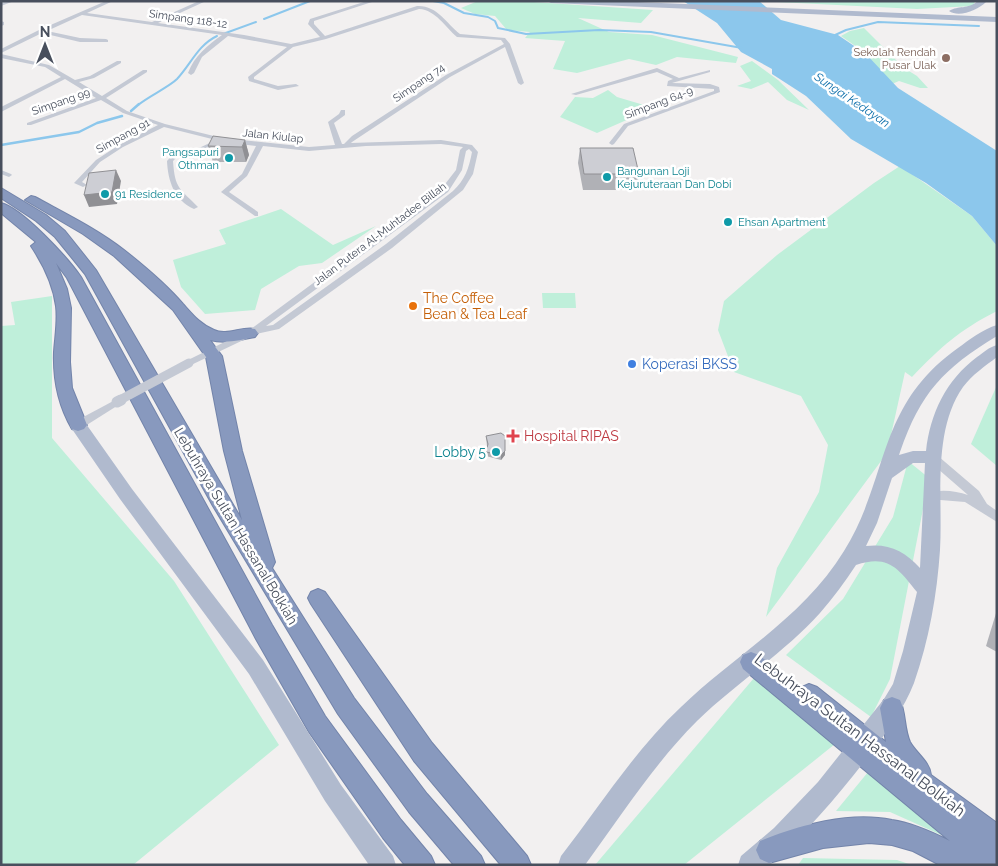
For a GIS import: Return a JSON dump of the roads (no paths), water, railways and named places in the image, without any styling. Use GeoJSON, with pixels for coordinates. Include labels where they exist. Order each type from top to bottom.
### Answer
{"type":"FeatureCollection","features":[{"type":"Feature","properties":{"kind":"highway"},"geometry":{"type":"LineString","coordinates":[[5,180],[104,241],[206,334],[226,336],[252,332]]}},
{"type":"Feature","properties":{"kind":"highway"},"geometry":{"type":"LineString","coordinates":[[2,203],[51,266],[60,293],[64,317],[62,350],[64,387],[78,424]]}},
{"type":"Feature","properties":{"kind":"highway","name":"Lebuhraya Sultan Hassanal Bolkiah"},"geometry":{"type":"LineString","coordinates":[[2,203],[41,218],[60,234],[91,272],[220,501],[346,706],[418,803],[472,865]]}},
{"type":"Feature","properties":{"kind":"highway","name":"Lebuhraya Sultan Hassanal Bolkiah"},"geometry":{"type":"LineString","coordinates":[[2,203],[60,257],[74,277],[264,632],[317,724],[392,829],[422,865]]}},
{"type":"Feature","properties":{"kind":"highway"},"geometry":{"type":"LineString","coordinates":[[178,307],[217,361],[233,451],[250,515],[274,589]]}},
{"type":"Feature","properties":{"kind":"highway"},"geometry":{"type":"LineString","coordinates":[[318,598],[423,752],[518,865]]}},
{"type":"Feature","properties":{"kind":"highway","name":"Lebuhraya Sultan Hassanal Bolkiah"},"geometry":{"type":"LineString","coordinates":[[755,658],[862,746],[997,863]]}},
{"type":"Feature","properties":{"kind":"highway"},"geometry":{"type":"LineString","coordinates":[[892,708],[895,739],[906,760],[944,798]]}},
{"type":"Feature","properties":{"kind":"highway","name":"Lebuhraya Sultan Hassanal Bolkiah"},"geometry":{"type":"LineString","coordinates":[[862,746],[944,798],[997,840]]}},
{"type":"Feature","properties":{"kind":"highway"},"geometry":{"type":"LineString","coordinates":[[760,857],[818,835],[866,829],[890,831],[913,838],[946,852],[966,865]]}},
{"type":"Feature","properties":{"kind":"main road"},"geometry":{"type":"LineString","coordinates":[[551,1],[780,7],[925,15],[973,22],[997,29]]}},
{"type":"Feature","properties":{"kind":"main road"},"geometry":{"type":"LineString","coordinates":[[640,1],[649,4],[788,12],[995,17]]}},
{"type":"Feature","properties":{"kind":"main road"},"geometry":{"type":"LineString","coordinates":[[925,15],[967,10],[977,7],[981,2],[995,17]]}},
{"type":"Feature","properties":{"kind":"main road"},"geometry":{"type":"LineString","coordinates":[[952,19],[995,17]]}},
{"type":"Feature","properties":{"kind":"main road"},"geometry":{"type":"LineString","coordinates":[[570,865],[667,736],[704,701],[800,622],[830,590],[850,559],[876,504],[906,416],[922,390],[962,350],[997,330]]}},
{"type":"Feature","properties":{"kind":"main road"},"geometry":{"type":"LineString","coordinates":[[760,857],[827,792],[892,708],[903,684],[924,607],[931,548],[932,496],[937,433],[953,390],[980,361],[997,350]]}},
{"type":"Feature","properties":{"kind":"main road"},"geometry":{"type":"LineString","coordinates":[[78,424],[126,494],[256,667],[328,786],[384,865]]}},
{"type":"Feature","properties":{"kind":"main road"},"geometry":{"type":"LineString","coordinates":[[886,473],[904,458],[923,456],[934,459]]}},
{"type":"Feature","properties":{"kind":"main road"},"geometry":{"type":"LineString","coordinates":[[850,559],[877,552],[893,556],[906,565],[926,589]]}},
{"type":"Feature","properties":{"kind":"street"},"geometry":{"type":"LineString","coordinates":[[1,5],[12,1]]}},
{"type":"Feature","properties":{"kind":"street"},"geometry":{"type":"LineString","coordinates":[[1,51],[41,31],[111,1]]}},
{"type":"Feature","properties":{"kind":"street"},"geometry":{"type":"LineString","coordinates":[[151,24],[204,1]]}},
{"type":"Feature","properties":{"kind":"street"},"geometry":{"type":"LineString","coordinates":[[324,38],[311,24],[312,20],[373,1]]}},
{"type":"Feature","properties":{"kind":"street"},"geometry":{"type":"LineString","coordinates":[[296,86],[278,88],[251,80],[255,72],[291,46],[324,38],[424,7],[428,8],[449,25],[459,36],[497,37],[503,39],[507,44],[514,69],[521,83]]}},
{"type":"Feature","properties":{"kind":"street","name":"Simpang 118-12"},"geometry":{"type":"LineString","coordinates":[[82,14],[291,46]]}},
{"type":"Feature","properties":{"kind":"street"},"geometry":{"type":"LineString","coordinates":[[41,31],[80,40],[106,41]]}},
{"type":"Feature","properties":{"kind":"street"},"geometry":{"type":"LineString","coordinates":[[191,73],[202,55],[226,35]]}},
{"type":"Feature","properties":{"kind":"street","name":"Simpang 74"},"geometry":{"type":"LineString","coordinates":[[348,145],[349,140],[403,106],[424,89],[467,63],[507,44]]}},
{"type":"Feature","properties":{"kind":"street","name":"Jalan Kiulap"},"geometry":{"type":"LineString","coordinates":[[1,56],[41,64],[125,112],[163,125],[222,140],[309,150],[348,145],[441,142],[470,146]]}},
{"type":"Feature","properties":{"kind":"street"},"geometry":{"type":"LineString","coordinates":[[73,82],[92,77],[119,62]]}},
{"type":"Feature","properties":{"kind":"street"},"geometry":{"type":"LineString","coordinates":[[574,94],[656,70],[679,80],[708,72]]}},
{"type":"Feature","properties":{"kind":"street","name":"Simpang 99"},"geometry":{"type":"LineString","coordinates":[[29,124],[100,99],[145,71]]}},
{"type":"Feature","properties":{"kind":"street"},"geometry":{"type":"LineString","coordinates":[[1,110],[65,77]]}},
{"type":"Feature","properties":{"kind":"street","name":"Simpang 64-9"},"geometry":{"type":"LineString","coordinates":[[612,143],[626,125],[718,90],[710,86],[669,85],[670,82],[679,80]]}},
{"type":"Feature","properties":{"kind":"street"},"geometry":{"type":"LineString","coordinates":[[340,146],[331,122],[342,115],[343,111]]}},
{"type":"Feature","properties":{"kind":"street","name":"Simpang 91"},"geometry":{"type":"LineString","coordinates":[[83,186],[78,183],[98,161],[121,146],[163,125]]}},
{"type":"Feature","properties":{"kind":"street"},"geometry":{"type":"LineString","coordinates":[[194,207],[176,191],[171,182],[170,161],[177,153],[200,150],[222,140]]}},
{"type":"Feature","properties":{"kind":"street"},"geometry":{"type":"LineString","coordinates":[[255,214],[225,192],[245,175],[260,145]]}},
{"type":"Feature","properties":{"kind":"street","name":"Jalan Putera Al-Muhtadee Billah"},"geometry":{"type":"LineString","coordinates":[[78,424],[189,363],[252,332],[392,231],[444,190],[459,170],[463,150],[470,146],[475,152],[471,173],[464,186],[456,193],[389,246],[276,327],[252,332]]}},
{"type":"Feature","properties":{"kind":"street"},"geometry":{"type":"LineString","coordinates":[[1,172],[5,180]]}},
{"type":"Feature","properties":{"kind":"street"},"geometry":{"type":"LineString","coordinates":[[934,459],[975,494],[984,507]]}},
{"type":"Feature","properties":{"kind":"street"},"geometry":{"type":"LineString","coordinates":[[932,496],[960,495],[984,507],[997,518]]}},
{"type":"Feature","properties":{"kind":"water","name":"Sungai Kedayan"},"geometry":{"type":"Polygon","coordinates":[[[683,1],[759,1],[781,20],[838,35],[866,54],[898,88],[997,151],[997,246],[972,216],[926,183],[851,139],[806,96],[772,74],[772,69],[741,52],[717,23],[683,1]]]}},
{"type":"Feature","properties":{"kind":"waterway"},"geometry":{"type":"LineString","coordinates":[[264,19],[310,1]]}},
{"type":"Feature","properties":{"kind":"waterway"},"geometry":{"type":"LineString","coordinates":[[433,1],[444,3],[464,13],[488,17],[495,21],[498,28],[526,34],[599,30],[651,32],[742,48]]}},
{"type":"Feature","properties":{"kind":"waterway"},"geometry":{"type":"LineString","coordinates":[[223,34],[256,22]]}},
{"type":"Feature","properties":{"kind":"waterway"},"geometry":{"type":"LineString","coordinates":[[833,36],[846,30],[878,22],[979,26]]}},
{"type":"Feature","properties":{"kind":"waterway"},"geometry":{"type":"LineString","coordinates":[[138,105],[177,79],[205,44],[217,36]]}},
{"type":"Feature","properties":{"kind":"waterway"},"geometry":{"type":"LineString","coordinates":[[131,111],[139,104]]}},
{"type":"Feature","properties":{"kind":"waterway"},"geometry":{"type":"LineString","coordinates":[[1,145],[79,132],[97,123],[122,116]]}},
{"type":"Feature","properties":{"kind":"place","name":"Sekolah Rendah Pusar Ulak"},"geometry":{"type":"Point","coordinates":[946,58]}},
{"type":"Feature","properties":{"kind":"place","name":"Pangsapuri Othman"},"geometry":{"type":"Point","coordinates":[229,158]}},
{"type":"Feature","properties":{"kind":"place","name":"Bangunan Loji Kejuruteraan Dan Dobi"},"geometry":{"type":"Point","coordinates":[607,177]}},
{"type":"Feature","properties":{"kind":"place","name":"91 Residence"},"geometry":{"type":"Point","coordinates":[105,194]}},
{"type":"Feature","properties":{"kind":"place","name":"Ehsan Apartment"},"geometry":{"type":"Point","coordinates":[728,222]}},
{"type":"Feature","properties":{"kind":"place","name":"The Coffee Bean & Tea Leaf"},"geometry":{"type":"Point","coordinates":[413,306]}},
{"type":"Feature","properties":{"kind":"place","name":"Koperasi BKSS"},"geometry":{"type":"Point","coordinates":[632,364]}},
{"type":"Feature","properties":{"kind":"place","name":"Hospital RIPAS"},"geometry":{"type":"Point","coordinates":[513,436]}},
{"type":"Feature","properties":{"kind":"place","name":"Lobby 5"},"geometry":{"type":"Point","coordinates":[496,452]}}]}
